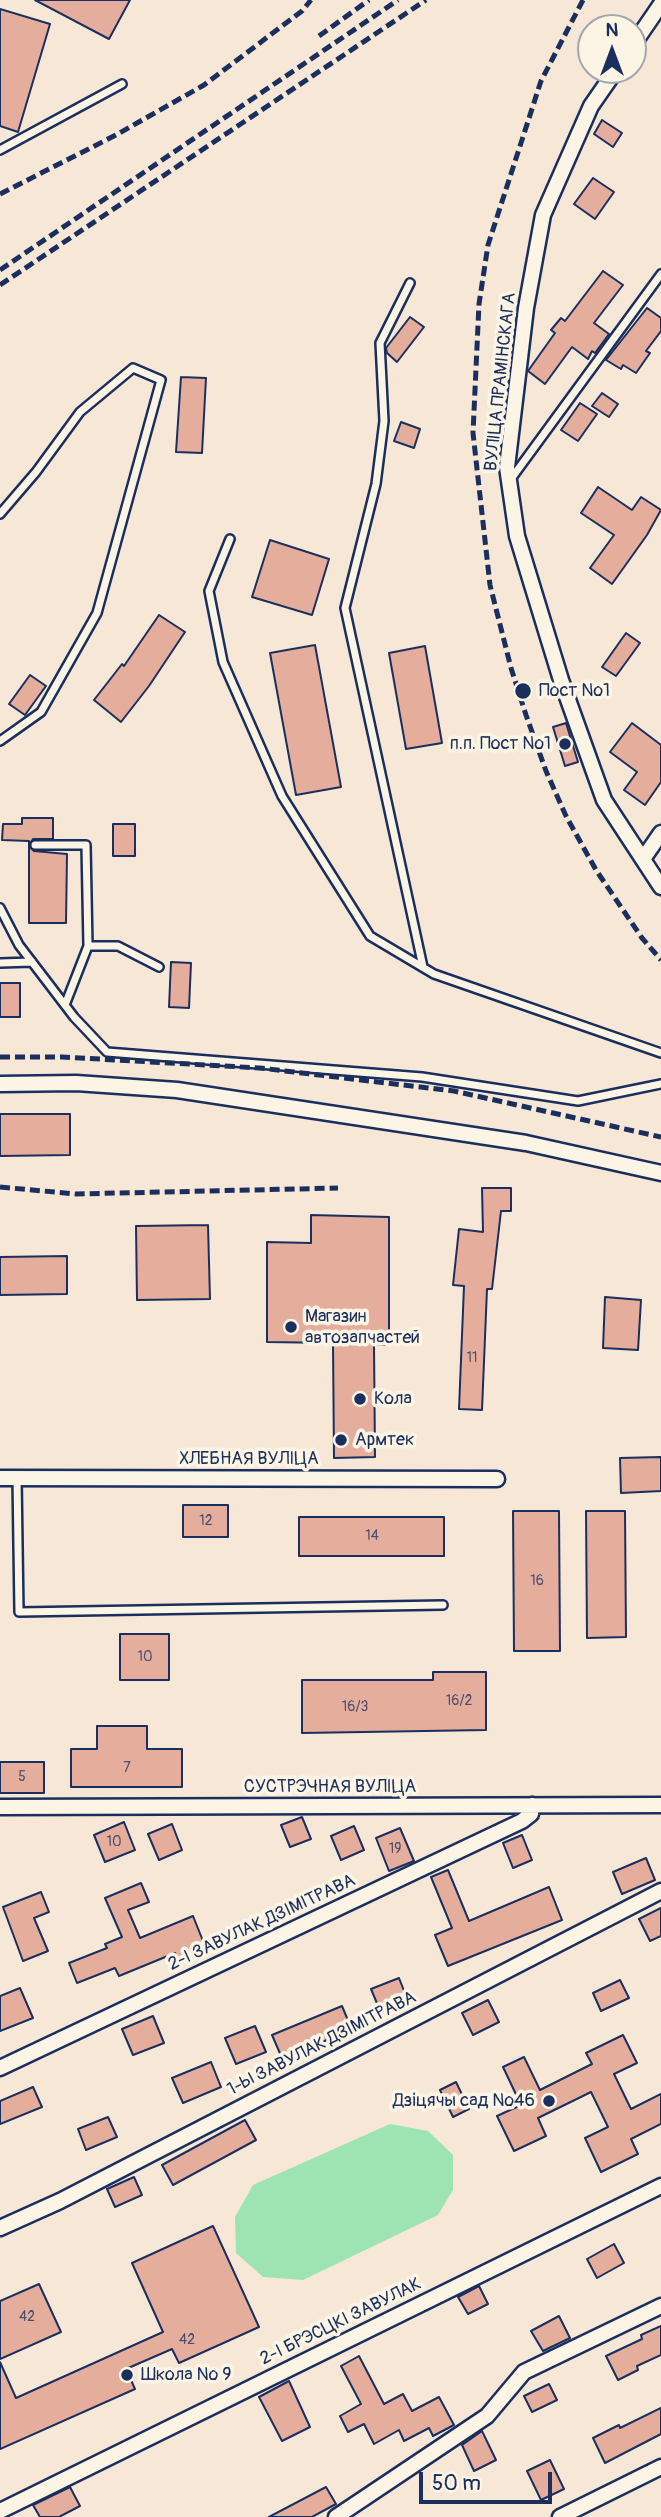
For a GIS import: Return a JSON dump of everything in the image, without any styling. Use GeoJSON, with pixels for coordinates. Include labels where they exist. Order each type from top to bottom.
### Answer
{"type":"FeatureCollection","features":[{"type":"Feature","properties":{"kind":"street"},"geometry":{"type":"LineString","coordinates":[[647,24],[661,4]]}},
{"type":"Feature","properties":{"kind":"street","name":"ВУЛІЦА ПРАМІНСКАГА"},"geometry":{"type":"LineString","coordinates":[[607,84],[592,106],[543,215],[526,308],[507,467],[517,536],[561,680],[604,800],[661,887]]}},
{"type":"Feature","properties":{"kind":"street"},"geometry":{"type":"LineString","coordinates":[[643,859],[661,833]]}},
{"type":"Feature","properties":{"kind":"street"},"geometry":{"type":"LineString","coordinates":[[0,1084],[76,1083],[177,1090],[526,1143],[661,1173]]}},
{"type":"Feature","properties":{"kind":"street","name":"ХЛЕБНАЯ ВУЛІЦА"},"geometry":{"type":"LineString","coordinates":[[0,1478],[497,1479]]}},
{"type":"Feature","properties":{"kind":"street","name":"СУСТРЭЧНАЯ ВУЛІЦА"},"geometry":{"type":"LineString","coordinates":[[0,1807],[661,1804]]}},
{"type":"Feature","properties":{"kind":"street","name":"2-І ЗАВУЛАК ДЗІМІТРАВА"},"geometry":{"type":"LineString","coordinates":[[0,2068],[522,1821],[531,1814],[532,1805]]}},
{"type":"Feature","properties":{"kind":"street","name":"1-Ы ЗАВУЛАК ДЗІМІТРАВА"},"geometry":{"type":"LineString","coordinates":[[0,2228],[60,2201],[661,1891]]}},
{"type":"Feature","properties":{"kind":"street","name":"2-І БРЭСЦКІ ЗАВУЛАК"},"geometry":{"type":"LineString","coordinates":[[0,2511],[661,2186]]}},
{"type":"Feature","properties":{"kind":"street"},"geometry":{"type":"LineString","coordinates":[[336,2517],[487,2416],[524,2372],[661,2306]]}},
{"type":"Feature","properties":{"kind":"street"},"geometry":{"type":"LineString","coordinates":[[560,2517],[661,2467]]}},
{"type":"Feature","properties":{"kind":"lane"},"geometry":{"type":"LineString","coordinates":[[0,150],[122,84]]}},
{"type":"Feature","properties":{"kind":"lane"},"geometry":{"type":"LineString","coordinates":[[509,482],[661,274]]}},
{"type":"Feature","properties":{"kind":"lane"},"geometry":{"type":"LineString","coordinates":[[410,284],[380,343],[384,421],[376,484],[345,608],[423,967]]}},
{"type":"Feature","properties":{"kind":"lane"},"geometry":{"type":"LineString","coordinates":[[0,514],[36,472],[80,412],[133,368],[161,380],[97,613],[41,712],[0,741]]}},
{"type":"Feature","properties":{"kind":"lane"},"geometry":{"type":"LineString","coordinates":[[230,539],[209,591],[223,662],[282,796],[370,936],[435,974],[661,1054]]}},
{"type":"Feature","properties":{"kind":"lane"},"geometry":{"type":"LineString","coordinates":[[35,845],[86,845],[88,946],[65,1006]]}},
{"type":"Feature","properties":{"kind":"lane"},"geometry":{"type":"LineString","coordinates":[[0,908],[19,945],[65,1006],[107,1052],[120,1049],[346,1067],[578,1101],[661,1084]]}},
{"type":"Feature","properties":{"kind":"lane"},"geometry":{"type":"LineString","coordinates":[[88,946],[118,946],[159,967]]}},
{"type":"Feature","properties":{"kind":"lane"},"geometry":{"type":"LineString","coordinates":[[0,963],[32,961]]}},
{"type":"Feature","properties":{"kind":"lane"},"geometry":{"type":"LineString","coordinates":[[17,1478],[19,1612],[443,1605]]}},
{"type":"Feature","properties":{"kind":"green space"},"geometry":{"type":"Polygon","coordinates":[[[390,2124],[428,2131],[453,2155],[453,2190],[438,2215],[303,2280],[263,2277],[236,2253],[235,2217],[253,2185],[390,2124]]]}},
{"type":"Feature","properties":{"kind":"building"},"geometry":{"type":"Polygon","coordinates":[[[35,0],[130,0],[109,39],[35,0]]]}},
{"type":"Feature","properties":{"kind":"building"},"geometry":{"type":"Polygon","coordinates":[[[0,9],[50,24],[18,132],[0,126],[0,9]]]}},
{"type":"Feature","properties":{"kind":"building"},"geometry":{"type":"Polygon","coordinates":[[[602,120],[622,133],[613,147],[594,134],[602,120]]]}},
{"type":"Feature","properties":{"kind":"building"},"geometry":{"type":"Polygon","coordinates":[[[593,178],[614,192],[595,219],[574,204],[593,178]]]}},
{"type":"Feature","properties":{"kind":"building"},"geometry":{"type":"Polygon","coordinates":[[[603,271],[623,285],[594,323],[609,334],[588,359],[572,347],[545,384],[528,371],[555,333],[551,330],[561,318],[565,321],[603,271]]]}},
{"type":"Feature","properties":{"kind":"building"},"geometry":{"type":"Polygon","coordinates":[[[647,308],[661,318],[661,331],[646,351],[650,353],[636,373],[623,365],[621,369],[606,360],[647,308]]]}},
{"type":"Feature","properties":{"kind":"building"},"geometry":{"type":"Polygon","coordinates":[[[410,317],[424,327],[397,362],[387,353],[386,348],[410,317]]]}},
{"type":"Feature","properties":{"kind":"building"},"geometry":{"type":"Polygon","coordinates":[[[181,377],[206,378],[202,453],[176,452],[181,377]]]}},
{"type":"Feature","properties":{"kind":"building"},"geometry":{"type":"Polygon","coordinates":[[[602,393],[618,404],[609,417],[592,406],[602,393]]]}},
{"type":"Feature","properties":{"kind":"building"},"geometry":{"type":"Polygon","coordinates":[[[580,403],[597,414],[578,441],[561,430],[580,403]]]}},
{"type":"Feature","properties":{"kind":"building"},"geometry":{"type":"Polygon","coordinates":[[[401,422],[420,429],[414,448],[394,441],[401,422]]]}},
{"type":"Feature","properties":{"kind":"building"},"geometry":{"type":"Polygon","coordinates":[[[598,487],[632,510],[641,497],[661,510],[647,535],[612,584],[590,568],[614,535],[581,513],[598,487]]]}},
{"type":"Feature","properties":{"kind":"building"},"geometry":{"type":"Polygon","coordinates":[[[270,540],[329,559],[312,615],[252,597],[270,540]]]}},
{"type":"Feature","properties":{"kind":"building"},"geometry":{"type":"Polygon","coordinates":[[[159,615],[185,632],[121,722],[94,700],[122,664],[124,666],[159,615]]]}},
{"type":"Feature","properties":{"kind":"building"},"geometry":{"type":"Polygon","coordinates":[[[626,633],[640,643],[616,676],[602,667],[626,633]]]}},
{"type":"Feature","properties":{"kind":"building"},"geometry":{"type":"Polygon","coordinates":[[[315,645],[341,787],[296,795],[270,653],[315,645]]]}},
{"type":"Feature","properties":{"kind":"building"},"geometry":{"type":"Polygon","coordinates":[[[425,646],[442,743],[406,749],[389,653],[425,646]]]}},
{"type":"Feature","properties":{"kind":"building"},"geometry":{"type":"Polygon","coordinates":[[[30,675],[46,686],[25,715],[9,704],[30,675]]]}},
{"type":"Feature","properties":{"kind":"building","name":"п.п. Пост №1"},"geometry":{"type":"Polygon","coordinates":[[[566,723],[578,762],[565,766],[553,727],[566,723]]]}},
{"type":"Feature","properties":{"kind":"building"},"geometry":{"type":"Polygon","coordinates":[[[632,723],[661,745],[661,782],[645,805],[624,790],[637,772],[610,752],[632,723]]]}},
{"type":"Feature","properties":{"kind":"building"},"geometry":{"type":"Polygon","coordinates":[[[22,818],[53,818],[53,839],[33,839],[29,846],[29,841],[2,840],[3,824],[22,824],[22,818]]]}},
{"type":"Feature","properties":{"kind":"building"},"geometry":{"type":"Polygon","coordinates":[[[113,824],[135,824],[135,856],[113,856],[113,824]]]}},
{"type":"Feature","properties":{"kind":"building"},"geometry":{"type":"Polygon","coordinates":[[[29,846],[34,851],[67,854],[66,923],[29,923],[29,846]]]}},
{"type":"Feature","properties":{"kind":"building"},"geometry":{"type":"Polygon","coordinates":[[[171,962],[191,963],[189,1008],[169,1007],[171,962]]]}},
{"type":"Feature","properties":{"kind":"building"},"geometry":{"type":"Polygon","coordinates":[[[0,983],[20,983],[20,1017],[0,1017],[0,983]]]}},
{"type":"Feature","properties":{"kind":"building"},"geometry":{"type":"Polygon","coordinates":[[[0,1114],[70,1114],[70,1155],[0,1156],[0,1114]]]}},
{"type":"Feature","properties":{"kind":"building"},"geometry":{"type":"Polygon","coordinates":[[[482,1188],[511,1188],[511,1211],[501,1211],[492,1289],[487,1289],[482,1410],[459,1409],[464,1286],[453,1285],[459,1229],[483,1232],[482,1188]]]}},
{"type":"Feature","properties":{"kind":"building"},"geometry":{"type":"Polygon","coordinates":[[[311,1215],[389,1217],[389,1345],[374,1344],[375,1457],[334,1458],[333,1343],[267,1342],[267,1242],[311,1243],[311,1215]]]}},
{"type":"Feature","properties":{"kind":"building"},"geometry":{"type":"Polygon","coordinates":[[[208,1225],[210,1299],[137,1300],[136,1226],[208,1225]]]}},
{"type":"Feature","properties":{"kind":"building"},"geometry":{"type":"Polygon","coordinates":[[[67,1256],[67,1294],[0,1295],[0,1257],[67,1256]]]}},
{"type":"Feature","properties":{"kind":"building"},"geometry":{"type":"Polygon","coordinates":[[[605,1297],[641,1300],[638,1350],[603,1348],[605,1297]]]}},
{"type":"Feature","properties":{"kind":"building"},"geometry":{"type":"Polygon","coordinates":[[[661,1457],[661,1491],[621,1493],[620,1458],[661,1457]]]}},
{"type":"Feature","properties":{"kind":"building"},"geometry":{"type":"Polygon","coordinates":[[[183,1505],[228,1505],[228,1537],[183,1537],[183,1505]]]}},
{"type":"Feature","properties":{"kind":"building"},"geometry":{"type":"Polygon","coordinates":[[[513,1511],[559,1511],[560,1651],[514,1651],[513,1511]]]}},
{"type":"Feature","properties":{"kind":"building"},"geometry":{"type":"Polygon","coordinates":[[[586,1511],[625,1511],[626,1637],[587,1638],[586,1511]]]}},
{"type":"Feature","properties":{"kind":"building"},"geometry":{"type":"Polygon","coordinates":[[[299,1517],[444,1517],[444,1556],[299,1556],[299,1517]]]}},
{"type":"Feature","properties":{"kind":"building"},"geometry":{"type":"Polygon","coordinates":[[[120,1634],[169,1634],[169,1680],[120,1680],[120,1634]]]}},
{"type":"Feature","properties":{"kind":"building"},"geometry":{"type":"Polygon","coordinates":[[[433,1672],[486,1672],[486,1730],[302,1733],[302,1680],[433,1680],[433,1672]]]}},
{"type":"Feature","properties":{"kind":"building"},"geometry":{"type":"Polygon","coordinates":[[[97,1726],[147,1726],[147,1749],[182,1749],[182,1787],[71,1787],[71,1749],[97,1749],[97,1726]]]}},
{"type":"Feature","properties":{"kind":"building"},"geometry":{"type":"Polygon","coordinates":[[[0,1762],[44,1762],[44,1793],[0,1793],[0,1762]]]}},
{"type":"Feature","properties":{"kind":"building"},"geometry":{"type":"Polygon","coordinates":[[[302,1817],[311,1839],[290,1847],[281,1825],[302,1817]]]}},
{"type":"Feature","properties":{"kind":"building"},"geometry":{"type":"Polygon","coordinates":[[[124,1822],[135,1850],[105,1862],[94,1835],[124,1822]]]}},
{"type":"Feature","properties":{"kind":"building"},"geometry":{"type":"Polygon","coordinates":[[[172,1824],[182,1850],[159,1860],[148,1834],[172,1824]]]}},
{"type":"Feature","properties":{"kind":"building"},"geometry":{"type":"Polygon","coordinates":[[[354,1826],[364,1850],[341,1860],[331,1836],[354,1826]]]}},
{"type":"Feature","properties":{"kind":"building"},"geometry":{"type":"Polygon","coordinates":[[[400,1828],[414,1861],[389,1871],[376,1838],[400,1828]]]}},
{"type":"Feature","properties":{"kind":"building"},"geometry":{"type":"Polygon","coordinates":[[[522,1835],[532,1860],[513,1868],[503,1843],[522,1835]]]}},
{"type":"Feature","properties":{"kind":"building"},"geometry":{"type":"Polygon","coordinates":[[[646,1858],[655,1880],[622,1894],[613,1872],[646,1858]]]}},
{"type":"Feature","properties":{"kind":"building"},"geometry":{"type":"Polygon","coordinates":[[[448,1870],[469,1921],[549,1887],[562,1920],[448,1966],[435,1935],[452,1928],[431,1877],[448,1870]]]}},
{"type":"Feature","properties":{"kind":"building"},"geometry":{"type":"Polygon","coordinates":[[[141,1883],[149,1902],[128,1910],[140,1938],[193,1916],[207,1951],[179,1962],[175,1953],[119,1976],[115,1968],[77,1983],[69,1963],[107,1948],[105,1944],[122,1937],[105,1898],[141,1883]]]}},
{"type":"Feature","properties":{"kind":"building"},"geometry":{"type":"Polygon","coordinates":[[[41,1892],[49,1912],[34,1918],[48,1951],[23,1961],[3,1907],[41,1892]]]}},
{"type":"Feature","properties":{"kind":"building"},"geometry":{"type":"Polygon","coordinates":[[[661,1908],[661,1936],[650,1941],[639,1919],[661,1908]]]}},
{"type":"Feature","properties":{"kind":"building"},"geometry":{"type":"Polygon","coordinates":[[[399,1978],[408,2001],[381,2013],[371,1989],[399,1978]]]}},
{"type":"Feature","properties":{"kind":"building"},"geometry":{"type":"Polygon","coordinates":[[[620,1980],[629,1998],[601,2011],[593,1993],[620,1980]]]}},
{"type":"Feature","properties":{"kind":"building"},"geometry":{"type":"Polygon","coordinates":[[[20,1988],[33,2018],[0,2031],[0,1996],[20,1988]]]}},
{"type":"Feature","properties":{"kind":"building"},"geometry":{"type":"Polygon","coordinates":[[[488,2000],[499,2022],[473,2035],[462,2013],[488,2000]]]}},
{"type":"Feature","properties":{"kind":"building"},"geometry":{"type":"Polygon","coordinates":[[[342,2006],[352,2030],[282,2058],[272,2035],[342,2006]]]}},
{"type":"Feature","properties":{"kind":"building"},"geometry":{"type":"Polygon","coordinates":[[[153,2016],[164,2043],[133,2055],[122,2029],[153,2016]]]}},
{"type":"Feature","properties":{"kind":"building"},"geometry":{"type":"Polygon","coordinates":[[[255,2026],[266,2052],[236,2064],[225,2038],[255,2026]]]}},
{"type":"Feature","properties":{"kind":"building"},"geometry":{"type":"Polygon","coordinates":[[[623,2035],[637,2063],[614,2074],[631,2109],[661,2094],[661,2124],[631,2139],[638,2154],[601,2172],[585,2138],[608,2127],[591,2092],[538,2118],[546,2136],[514,2151],[497,2116],[521,2105],[503,2067],[524,2057],[540,2090],[592,2064],[586,2053],[623,2035]]]}},
{"type":"Feature","properties":{"kind":"building"},"geometry":{"type":"Polygon","coordinates":[[[211,2062],[221,2087],[183,2103],[172,2078],[211,2062]]]}},
{"type":"Feature","properties":{"kind":"building"},"geometry":{"type":"Polygon","coordinates":[[[456,2082],[469,2109],[453,2117],[440,2090],[456,2082]]]}},
{"type":"Feature","properties":{"kind":"building"},"geometry":{"type":"Polygon","coordinates":[[[33,2087],[42,2107],[0,2124],[0,2101],[33,2087]]]}},
{"type":"Feature","properties":{"kind":"building"},"geometry":{"type":"Polygon","coordinates":[[[108,2117],[117,2137],[86,2150],[78,2129],[108,2117]]]}},
{"type":"Feature","properties":{"kind":"building"},"geometry":{"type":"Polygon","coordinates":[[[245,2120],[256,2140],[173,2185],[162,2165],[245,2120]]]}},
{"type":"Feature","properties":{"kind":"building"},"geometry":{"type":"Polygon","coordinates":[[[134,2177],[142,2195],[115,2207],[107,2189],[134,2177]]]}},
{"type":"Feature","properties":{"kind":"building"},"geometry":{"type":"Polygon","coordinates":[[[213,2226],[259,2327],[179,2363],[172,2349],[126,2369],[135,2389],[0,2449],[0,2362],[16,2398],[163,2332],[132,2263],[213,2226]]]}},
{"type":"Feature","properties":{"kind":"building"},"geometry":{"type":"Polygon","coordinates":[[[614,2244],[624,2263],[597,2278],[587,2259],[614,2244]]]}},
{"type":"Feature","properties":{"kind":"building"},"geometry":{"type":"Polygon","coordinates":[[[39,2284],[61,2332],[0,2359],[0,2301],[39,2284]]]}},
{"type":"Feature","properties":{"kind":"building"},"geometry":{"type":"Polygon","coordinates":[[[479,2286],[488,2304],[468,2314],[458,2297],[479,2286]]]}},
{"type":"Feature","properties":{"kind":"building"},"geometry":{"type":"Polygon","coordinates":[[[559,2316],[570,2338],[543,2351],[531,2331],[559,2316]]]}},
{"type":"Feature","properties":{"kind":"building"},"geometry":{"type":"Polygon","coordinates":[[[661,2326],[661,2355],[637,2366],[638,2370],[618,2380],[606,2356],[642,2339],[641,2335],[661,2326]]]}},
{"type":"Feature","properties":{"kind":"building"},"geometry":{"type":"Polygon","coordinates":[[[359,2356],[384,2404],[403,2394],[412,2411],[439,2397],[454,2425],[433,2436],[429,2428],[404,2441],[399,2430],[374,2444],[364,2424],[348,2432],[340,2416],[361,2404],[341,2366],[359,2356]]]}},
{"type":"Feature","properties":{"kind":"building"},"geometry":{"type":"Polygon","coordinates":[[[289,2381],[310,2427],[282,2441],[259,2397],[289,2381]]]}},
{"type":"Feature","properties":{"kind":"building"},"geometry":{"type":"Polygon","coordinates":[[[549,2384],[557,2400],[532,2412],[524,2396],[549,2384]]]}},
{"type":"Feature","properties":{"kind":"building"},"geometry":{"type":"Polygon","coordinates":[[[661,2408],[661,2434],[605,2463],[593,2438],[661,2408]]]}},
{"type":"Feature","properties":{"kind":"building"},"geometry":{"type":"Polygon","coordinates":[[[482,2431],[496,2460],[474,2471],[462,2445],[482,2431]]]}},
{"type":"Feature","properties":{"kind":"building"},"geometry":{"type":"Polygon","coordinates":[[[550,2460],[564,2489],[541,2500],[527,2471],[550,2460]]]}},
{"type":"Feature","properties":{"kind":"building"},"geometry":{"type":"Polygon","coordinates":[[[70,2487],[80,2506],[59,2517],[40,2517],[33,2505],[70,2487]]]}},
{"type":"Feature","properties":{"kind":"building"},"geometry":{"type":"Polygon","coordinates":[[[326,2487],[336,2504],[312,2517],[269,2517],[326,2487]]]}},
{"type":"Feature","properties":{"kind":"railway"},"geometry":{"type":"LineString","coordinates":[[0,194],[116,135],[204,85],[302,11],[311,0]]}},
{"type":"Feature","properties":{"kind":"railway"},"geometry":{"type":"LineString","coordinates":[[319,36],[369,0]]}},
{"type":"Feature","properties":{"kind":"railway"},"geometry":{"type":"LineString","coordinates":[[0,270],[398,0]]}},
{"type":"Feature","properties":{"kind":"railway"},"geometry":{"type":"LineString","coordinates":[[0,285],[426,0]]}},
{"type":"Feature","properties":{"kind":"railway"},"geometry":{"type":"LineString","coordinates":[[583,0],[541,81],[488,245],[479,304],[473,433],[490,585],[526,715],[566,816],[596,870],[642,938],[661,960]]}},
{"type":"Feature","properties":{"kind":"railway"},"geometry":{"type":"LineString","coordinates":[[0,1057],[62,1057],[260,1068],[454,1091],[661,1137]]}},
{"type":"Feature","properties":{"kind":"railway"},"geometry":{"type":"LineString","coordinates":[[0,1187],[76,1194],[338,1188]]}},
{"type":"Feature","properties":{"kind":"place","name":"Пост №1"},"geometry":{"type":"Point","coordinates":[523,691]}},
{"type":"Feature","properties":{"kind":"place","name":"п.п. Пост №1"},"geometry":{"type":"Point","coordinates":[565,744]}},
{"type":"Feature","properties":{"kind":"place","name":"Магазин автозапчастей"},"geometry":{"type":"Point","coordinates":[291,1327]}},
{"type":"Feature","properties":{"kind":"place","name":"Кола"},"geometry":{"type":"Point","coordinates":[360,1399]}},
{"type":"Feature","properties":{"kind":"place","name":"Армтек"},"geometry":{"type":"Point","coordinates":[341,1440]}},
{"type":"Feature","properties":{"kind":"place","name":"Дзіцячы сад №46"},"geometry":{"type":"Point","coordinates":[549,2101]}},
{"type":"Feature","properties":{"kind":"place","name":"Школа № 9"},"geometry":{"type":"Point","coordinates":[127,2375]}}]}
